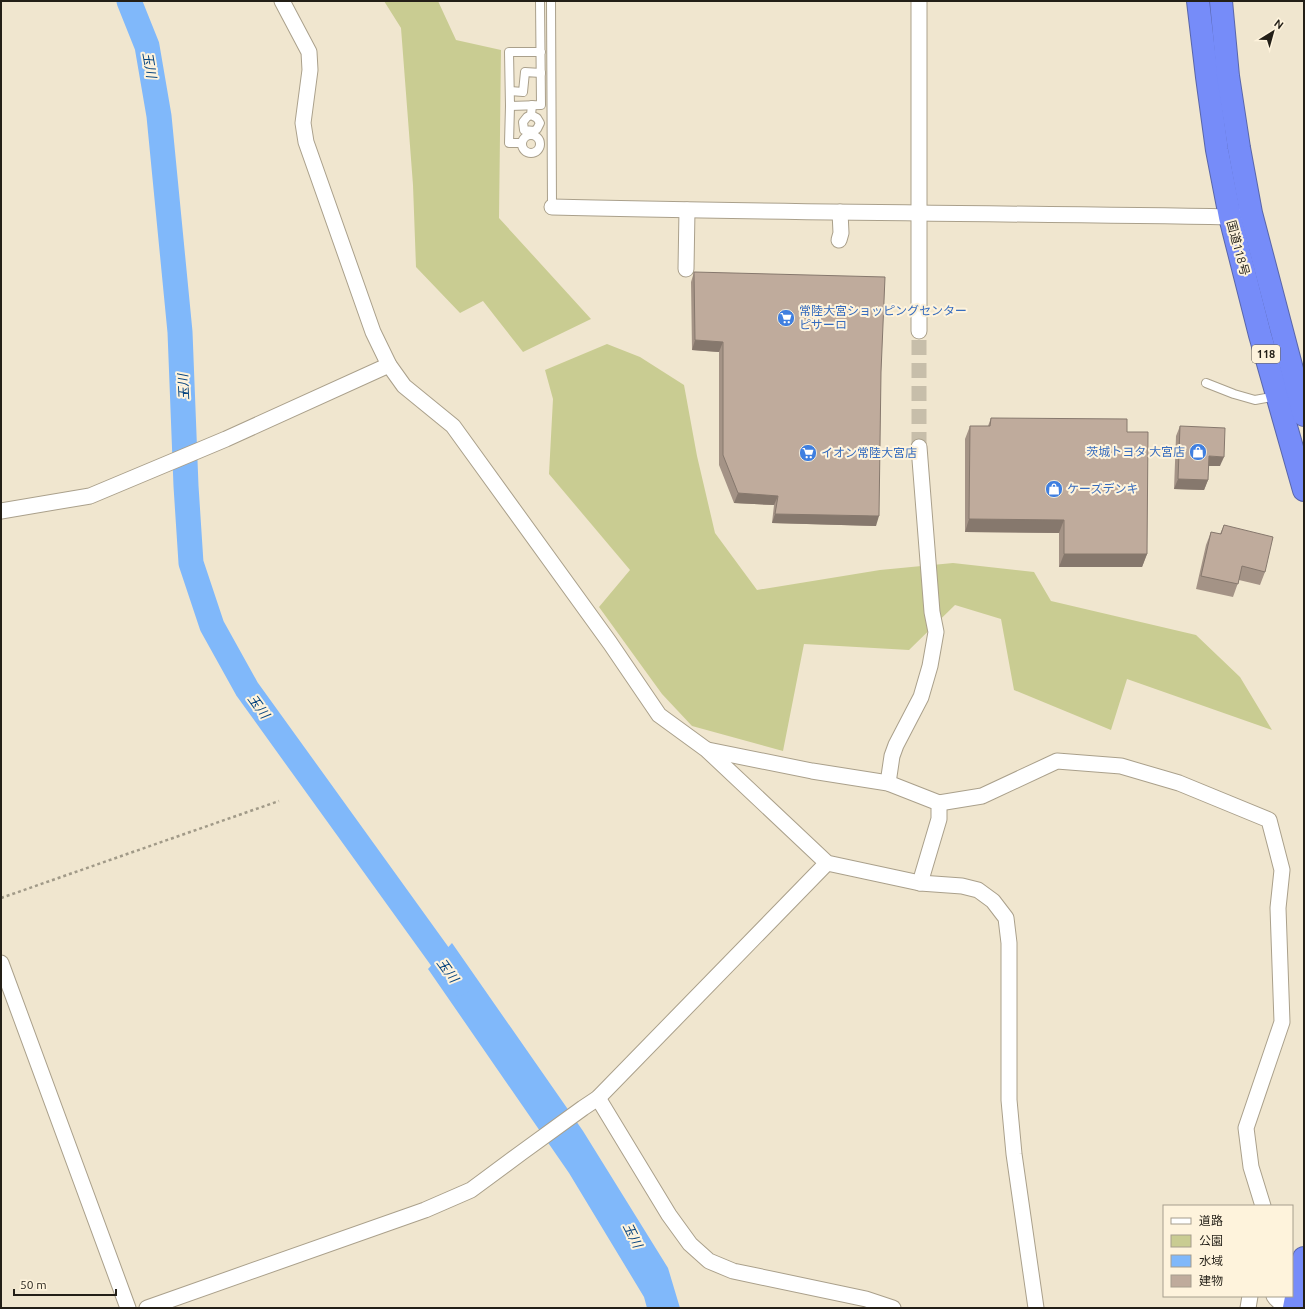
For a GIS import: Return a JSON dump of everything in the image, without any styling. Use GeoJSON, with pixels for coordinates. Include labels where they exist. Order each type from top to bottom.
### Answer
{"type":"FeatureCollection","features":[{"type":"Feature","properties":{"kind":"highway","name":"国道118号"},"geometry":{"type":"LineString","coordinates":[[1198,1],[1206,77],[1230,217],[1304,490]]}},
{"type":"Feature","properties":{"kind":"highway","name":"国道118号"},"geometry":{"type":"LineString","coordinates":[[1221,1],[1229,83],[1251,213],[1304,415]]}},
{"type":"Feature","properties":{"kind":"highway"},"geometry":{"type":"LineString","coordinates":[[1295,1307],[1304,1258]]}},
{"type":"Feature","properties":{"kind":"street"},"geometry":{"type":"LineString","coordinates":[[282,1],[309,52],[310,70],[303,123],[306,142],[373,332],[388,365],[404,386],[453,426],[610,644],[659,715],[707,750],[827,863],[920,883],[962,886],[978,890],[993,901],[1006,918],[1009,944],[1009,1100],[1014,1154],[1036,1308]]}},
{"type":"Feature","properties":{"kind":"street"},"geometry":{"type":"LineString","coordinates":[[919,1],[919,330]]}},
{"type":"Feature","properties":{"kind":"street"},"geometry":{"type":"LineString","coordinates":[[552,207],[1230,217],[1251,213]]}},
{"type":"Feature","properties":{"kind":"street"},"geometry":{"type":"LineString","coordinates":[[686,269],[688,210]]}},
{"type":"Feature","properties":{"kind":"street"},"geometry":{"type":"LineString","coordinates":[[839,240],[841,233],[840,212]]}},
{"type":"Feature","properties":{"kind":"street"},"geometry":{"type":"LineString","coordinates":[[1,511],[90,496],[226,439],[388,365]]}},
{"type":"Feature","properties":{"kind":"street"},"geometry":{"type":"LineString","coordinates":[[888,783],[892,756],[920,697],[930,666],[936,632],[932,612],[919,447]]}},
{"type":"Feature","properties":{"kind":"street"},"geometry":{"type":"LineString","coordinates":[[707,750],[812,771],[888,783],[939,803],[982,796],[1057,761],[1121,766],[1179,783],[1269,820],[1282,870],[1278,908],[1282,1022],[1246,1128],[1251,1167],[1263,1205]]}},
{"type":"Feature","properties":{"kind":"street"},"geometry":{"type":"LineString","coordinates":[[920,883],[939,819],[939,803]]}},
{"type":"Feature","properties":{"kind":"street"},"geometry":{"type":"LineString","coordinates":[[147,1308],[425,1210],[471,1190],[520,1153],[598,1098],[827,863]]}},
{"type":"Feature","properties":{"kind":"street"},"geometry":{"type":"LineString","coordinates":[[1,963],[128,1308]]}},
{"type":"Feature","properties":{"kind":"street"},"geometry":{"type":"LineString","coordinates":[[598,1098],[669,1215],[690,1244],[710,1261],[733,1272],[866,1299],[893,1308]]}},
{"type":"Feature","properties":{"kind":"street"},"geometry":{"type":"LineString","coordinates":[[1248,1308],[1250,1297]]}},
{"type":"Feature","properties":{"kind":"street"},"geometry":{"type":"LineString","coordinates":[[1275,1297],[1282,1304],[1295,1307]]}},
{"type":"Feature","properties":{"kind":"lane"},"geometry":{"type":"LineString","coordinates":[[510,106],[541,105],[540,1]]}},
{"type":"Feature","properties":{"kind":"lane"},"geometry":{"type":"LineString","coordinates":[[551,1],[552,207]]}},
{"type":"Feature","properties":{"kind":"lane"},"geometry":{"type":"LineString","coordinates":[[522,143],[509,143],[509,52],[541,52]]}},
{"type":"Feature","properties":{"kind":"lane"},"geometry":{"type":"LineString","coordinates":[[510,91],[523,92],[525,72],[541,73]]}},
{"type":"Feature","properties":{"kind":"lane"},"geometry":{"type":"LineString","coordinates":[[531,115],[532,105]]}},
{"type":"Feature","properties":{"kind":"lane"},"geometry":{"type":"LineString","coordinates":[[531,115],[523,122],[524,130],[531,133],[540,139],[541,146],[538,151],[533,154],[527,152],[523,148],[522,143],[525,137],[531,133],[534,131],[537,129],[540,123],[537,118],[531,115]]}},
{"type":"Feature","properties":{"kind":"lane"},"geometry":{"type":"LineString","coordinates":[[1206,383],[1234,394],[1255,400],[1278,396]]}},
{"type":"Feature","properties":{"kind":"path"},"geometry":{"type":"LineString","coordinates":[[1,898],[279,801]]}},
{"type":"Feature","properties":{"kind":"green space"},"geometry":{"type":"Polygon","coordinates":[[[384,1],[438,1],[456,40],[501,50],[499,218],[591,319],[523,352],[483,301],[460,313],[416,267],[413,185],[401,28],[384,1]]]}},
{"type":"Feature","properties":{"kind":"green space"},"geometry":{"type":"Polygon","coordinates":[[[607,344],[640,357],[684,385],[697,456],[715,533],[757,590],[880,570],[953,563],[1034,572],[1051,601],[1196,635],[1240,677],[1272,730],[1127,679],[1111,730],[1014,690],[1001,619],[955,605],[909,650],[804,644],[783,751],[692,726],[662,694],[599,607],[630,570],[549,474],[553,399],[545,370],[607,344]]]}},
{"type":"Feature","properties":{"kind":"water"},"geometry":{"type":"Polygon","coordinates":[[[452,943],[583,1131],[668,1268],[680,1308],[647,1308],[644,1297],[569,1173],[428,969],[452,943]]]}},
{"type":"Feature","properties":{"kind":"building"},"geometry":{"type":"Polygon","coordinates":[[[694,272],[885,277],[881,372],[879,516],[775,514],[778,496],[738,493],[723,455],[723,342],[695,340],[694,272]]]}},
{"type":"Feature","properties":{"kind":"building","name":"ケーズデンキ"},"geometry":{"type":"Polygon","coordinates":[[[991,418],[1127,419],[1127,432],[1148,432],[1147,554],[1064,554],[1064,520],[969,519],[970,426],[990,426],[991,418]]]}},
{"type":"Feature","properties":{"kind":"building","name":"茨城トヨタ 大宮店"},"geometry":{"type":"Polygon","coordinates":[[[1180,426],[1225,428],[1224,457],[1209,456],[1208,480],[1178,479],[1180,426]]]}},
{"type":"Feature","properties":{"kind":"building"},"geometry":{"type":"Polygon","coordinates":[[[1224,525],[1273,537],[1265,572],[1242,566],[1238,584],[1201,576],[1211,532],[1221,534],[1224,525]]]}},
{"type":"Feature","properties":{"kind":"waterway","name":"玉川"},"geometry":{"type":"LineString","coordinates":[[129,1],[147,46],[159,116],[180,332],[186,486],[191,563],[212,626],[247,689],[459,983]]}},
{"type":"Feature","properties":{"kind":"tunnel"},"geometry":{"type":"LineString","coordinates":[[919,331],[919,447]]}},
{"type":"Feature","properties":{"kind":"place","name":"常陸大宮ショッピングセンター ピサーロ"},"geometry":{"type":"Point","coordinates":[786,318]}},
{"type":"Feature","properties":{"kind":"place","name":"茨城トヨタ 大宮店"},"geometry":{"type":"Point","coordinates":[1198,452]}},
{"type":"Feature","properties":{"kind":"place","name":"イオン常陸大宮店"},"geometry":{"type":"Point","coordinates":[808,453]}},
{"type":"Feature","properties":{"kind":"place","name":"ケーズデンキ"},"geometry":{"type":"Point","coordinates":[1054,489]}}]}
